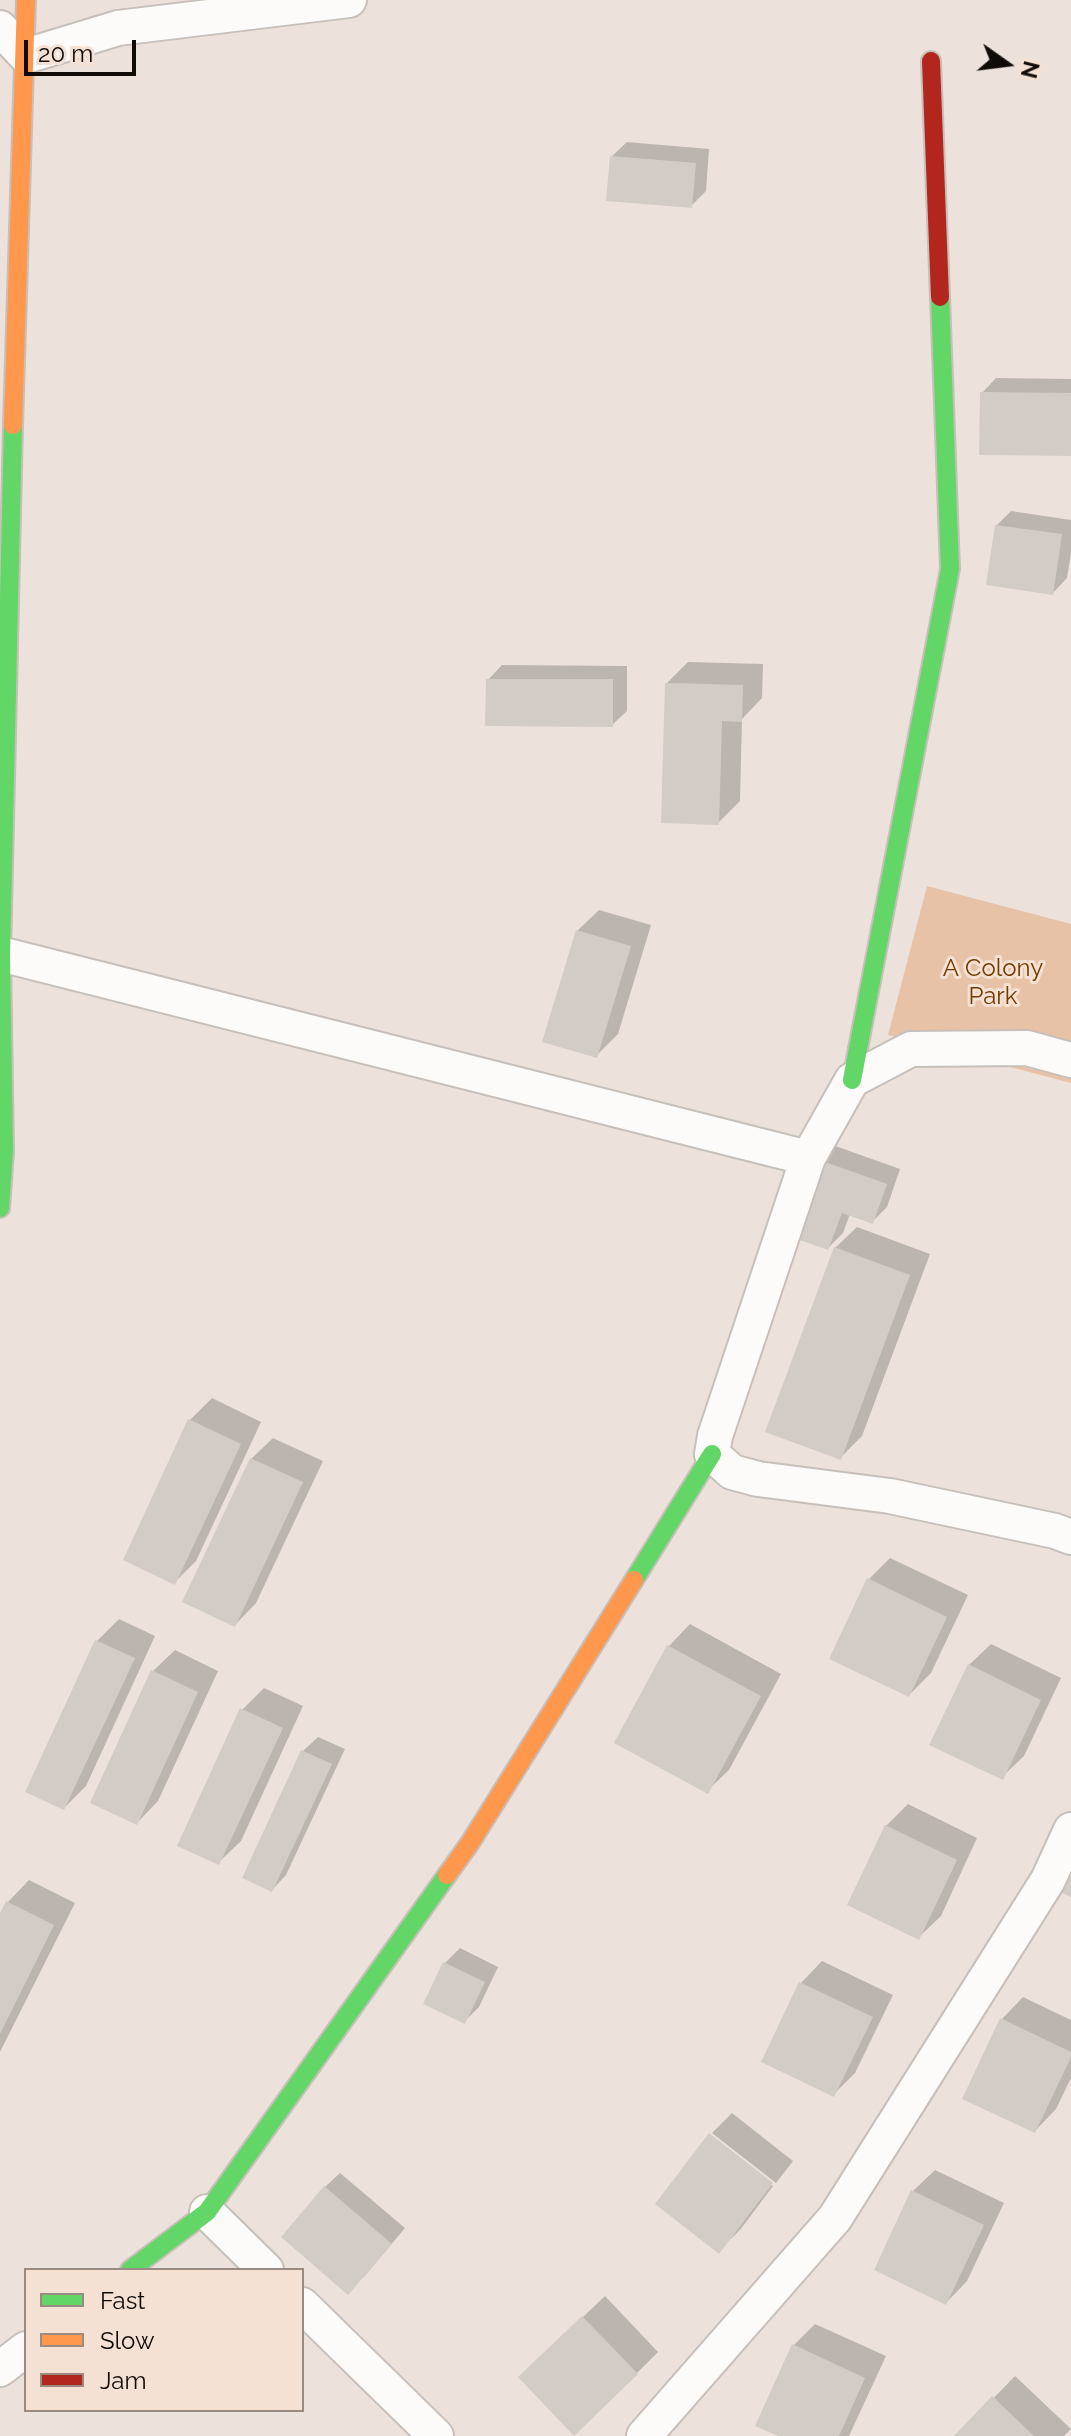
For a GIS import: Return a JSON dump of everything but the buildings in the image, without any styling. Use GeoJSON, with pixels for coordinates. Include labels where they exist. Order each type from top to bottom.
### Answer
{"type":"FeatureCollection","features":[{"type":"Feature","properties":{"kind":"main road"},"geometry":{"type":"LineString","coordinates":[[0,1208],[4,1151],[0,954],[26,0]]}},
{"type":"Feature","properties":{"kind":"main road"},"geometry":{"type":"LineString","coordinates":[[852,1080],[950,569],[931,61]]}},
{"type":"Feature","properties":{"kind":"main road"},"geometry":{"type":"LineString","coordinates":[[133,2268],[207,2212],[470,1843],[712,1454]]}},
{"type":"Feature","properties":{"kind":"street"},"geometry":{"type":"LineString","coordinates":[[0,28],[26,56],[118,28],[349,0]]}},
{"type":"Feature","properties":{"kind":"street"},"geometry":{"type":"LineString","coordinates":[[0,954],[808,1158]]}},
{"type":"Feature","properties":{"kind":"street"},"geometry":{"type":"LineString","coordinates":[[1071,1060],[1027,1048],[911,1049],[852,1080],[808,1158],[715,1436],[712,1454],[732,1472],[758,1479],[890,1496],[1071,1537]]}},
{"type":"Feature","properties":{"kind":"street"},"geometry":{"type":"LineString","coordinates":[[644,2436],[835,2218],[1048,1880],[1071,1830]]}},
{"type":"Feature","properties":{"kind":"street"},"geometry":{"type":"LineString","coordinates":[[207,2212],[264,2268]]}},
{"type":"Feature","properties":{"kind":"street"},"geometry":{"type":"LineString","coordinates":[[304,2307],[436,2436]]}},
{"type":"Feature","properties":{"kind":"street"},"geometry":{"type":"LineString","coordinates":[[0,2369],[24,2351]]}},
{"type":"Feature","properties":{"kind":"green space","name":"A Colony Park"},"geometry":{"type":"Polygon","coordinates":[[[927,886],[1071,924],[1071,1083],[888,1035],[927,886]]]}},
{"type":"Feature","properties":{"kind":"traffic: fast"},"geometry":{"type":"LineString","coordinates":[[852,1080],[950,569],[940,297]]}},
{"type":"Feature","properties":{"kind":"traffic: fast"},"geometry":{"type":"LineString","coordinates":[[0,1208],[4,1151],[1,955],[13,425]]}},
{"type":"Feature","properties":{"kind":"traffic: fast"},"geometry":{"type":"LineString","coordinates":[[634,1580],[712,1454]]}},
{"type":"Feature","properties":{"kind":"traffic: fast"},"geometry":{"type":"LineString","coordinates":[[133,2268],[207,2212],[447,1875]]}},
{"type":"Feature","properties":{"kind":"traffic: slow"},"geometry":{"type":"LineString","coordinates":[[13,425],[26,0]]}},
{"type":"Feature","properties":{"kind":"traffic: slow"},"geometry":{"type":"LineString","coordinates":[[447,1875],[634,1580]]}},
{"type":"Feature","properties":{"kind":"traffic: jam"},"geometry":{"type":"LineString","coordinates":[[931,61],[940,297]]}}]}
